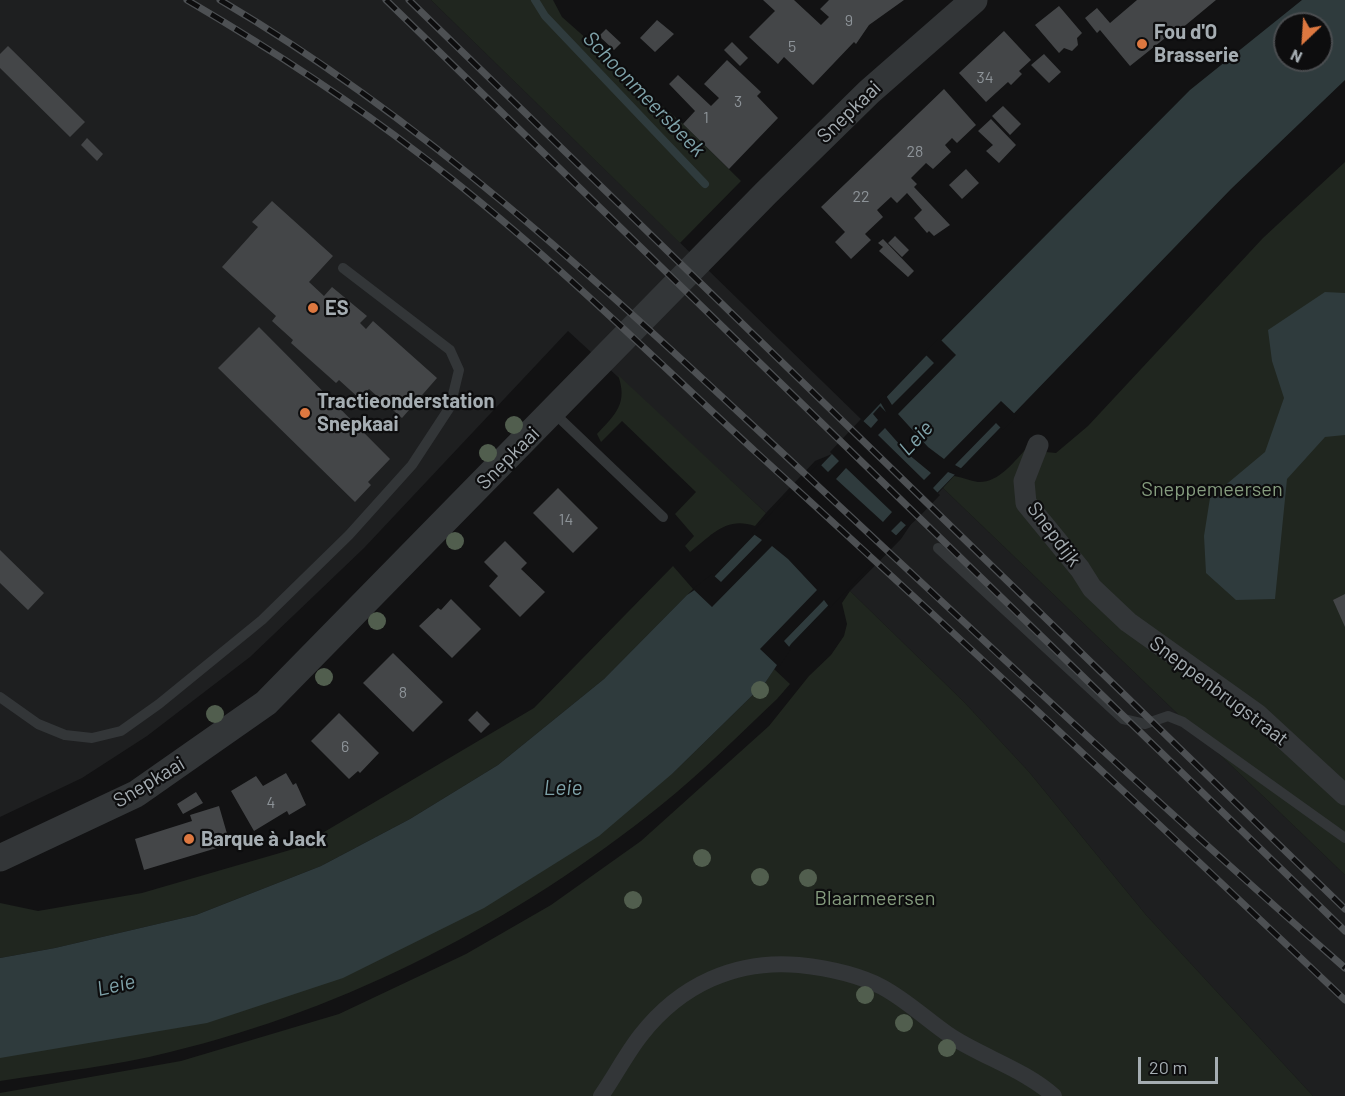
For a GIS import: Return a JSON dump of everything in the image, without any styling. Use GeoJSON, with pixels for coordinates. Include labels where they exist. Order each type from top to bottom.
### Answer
{"type":"FeatureCollection","features":[{"type":"Feature","properties":{"kind":"street","name":"Snepkaai"},"geometry":{"type":"LineString","coordinates":[[0,858],[136,794],[266,703],[760,199],[869,92],[974,0]]}},
{"type":"Feature","properties":{"kind":"street","name":"Snepdijk"},"geometry":{"type":"LineString","coordinates":[[1038,445],[1024,481],[1026,503],[1080,569],[1092,588]]}},
{"type":"Feature","properties":{"kind":"street","name":"Sneppenbrugstraat"},"geometry":{"type":"LineString","coordinates":[[1092,588],[1128,622],[1257,714],[1345,795]]}},
{"type":"Feature","properties":{"kind":"street"},"geometry":{"type":"LineString","coordinates":[[601,1096],[641,1035],[680,997],[706,980],[729,970],[766,964],[820,968],[880,987],[909,1004],[953,1038],[989,1055],[1054,1096]]}},
{"type":"Feature","properties":{"kind":"lane"},"geometry":{"type":"LineString","coordinates":[[0,697],[38,724],[65,735],[92,738],[121,731],[159,704],[262,620],[349,535],[412,465],[450,407],[459,370],[450,350],[343,268]]}},
{"type":"Feature","properties":{"kind":"lane"},"geometry":{"type":"LineString","coordinates":[[553,412],[663,517]]}},
{"type":"Feature","properties":{"kind":"lane"},"geometry":{"type":"LineString","coordinates":[[938,548],[1124,719],[1145,724],[1168,716],[1183,722],[1345,838]]}},
{"type":"Feature","properties":{"kind":"shaded area"},"geometry":{"type":"Polygon","coordinates":[[[0,0],[431,0],[863,421],[832,454],[815,461],[766,513],[568,331],[364,548],[250,657],[147,736],[82,778],[0,817],[0,0]]]}},
{"type":"Feature","properties":{"kind":"shaded area"},"geometry":{"type":"Polygon","coordinates":[[[943,488],[1345,875],[1345,1096],[1313,1096],[1146,915],[1029,772],[964,702],[850,591],[901,539],[917,515],[943,488]]]}},
{"type":"Feature","properties":{"kind":"green space"},"geometry":{"type":"Polygon","coordinates":[[[431,0],[553,0],[562,17],[683,124],[741,181],[680,243],[431,0]]]}},
{"type":"Feature","properties":{"kind":"green space","name":"Sneppemeersen"},"geometry":{"type":"Polygon","coordinates":[[[1345,162],[1345,875],[943,488],[954,476],[978,482],[992,479],[1010,466],[1025,450],[1056,453],[1088,426],[1263,238],[1345,162]]]}},
{"type":"Feature","properties":{"kind":"green space"},"geometry":{"type":"Polygon","coordinates":[[[618,375],[766,513],[755,526],[736,523],[727,525],[690,552],[685,546],[694,536],[675,514],[696,492],[622,421],[601,442],[597,434],[615,414],[621,401],[622,393],[618,375]]]}},
{"type":"Feature","properties":{"kind":"green space"},"geometry":{"type":"Polygon","coordinates":[[[673,566],[693,589],[604,679],[498,765],[410,819],[321,866],[196,915],[55,948],[0,958],[0,903],[38,911],[142,893],[297,848],[534,708],[673,566]]]}},
{"type":"Feature","properties":{"kind":"green space","name":"Blaarmeersen"},"geometry":{"type":"Polygon","coordinates":[[[850,591],[964,702],[1029,772],[1146,915],[1313,1096],[0,1096],[0,1093],[181,1061],[339,1014],[466,954],[551,905],[641,841],[769,726],[809,676],[831,655],[844,636],[847,624],[842,603],[850,591]]]}},
{"type":"Feature","properties":{"kind":"green space"},"geometry":{"type":"Polygon","coordinates":[[[774,669],[790,684],[734,740],[660,806],[605,848],[548,887],[428,956],[366,986],[302,1012],[236,1034],[128,1061],[0,1081],[0,1056],[673,773],[765,683],[774,669]]]}},
{"type":"Feature","properties":{"kind":"water","name":"Leie"},"geometry":{"type":"Polygon","coordinates":[[[1302,0],[1345,0],[1345,80],[1231,189],[791,644],[765,683],[673,773],[599,836],[484,908],[343,978],[207,1023],[0,1058],[0,958],[55,948],[196,915],[321,866],[410,819],[498,765],[604,679],[687,595],[714,577],[924,358],[1190,90],[1273,23],[1273,72],[1333,72],[1333,12],[1287,12],[1302,0]]]}},
{"type":"Feature","properties":{"kind":"water"},"geometry":{"type":"Polygon","coordinates":[[[1325,292],[1345,293],[1345,435],[1325,437],[1287,479],[1275,599],[1236,600],[1206,573],[1204,536],[1210,498],[1265,452],[1284,398],[1272,361],[1268,330],[1325,292]]]}},
{"type":"Feature","properties":{"kind":"pier"},"geometry":{"type":"Polygon","coordinates":[[[939,338],[956,355],[898,414],[928,447],[944,459],[1001,401],[1017,416],[1003,430],[996,423],[955,465],[964,470],[958,476],[948,472],[933,488],[940,495],[919,517],[908,527],[901,521],[891,531],[898,537],[830,608],[824,600],[784,641],[791,649],[779,667],[760,649],[817,590],[788,559],[772,546],[712,607],[693,589],[712,574],[721,582],[762,540],[752,533],[819,463],[828,472],[839,461],[830,452],[861,419],[871,428],[878,420],[873,414],[880,406],[886,412],[879,400],[885,394],[892,405],[934,363],[924,353],[939,338]],[[885,428],[878,435],[924,480],[931,473],[908,454],[885,428]],[[846,468],[836,479],[883,522],[892,512],[846,468]]]}},
{"type":"Feature","properties":{"kind":"building"},"geometry":{"type":"Polygon","coordinates":[[[763,0],[794,0],[821,25],[829,17],[820,9],[829,0],[904,0],[869,25],[856,44],[854,42],[813,85],[784,57],[778,64],[749,37],[775,11],[763,0]]]}},
{"type":"Feature","properties":{"kind":"building","name":"Fou d'O Brasserie"},"geometry":{"type":"Polygon","coordinates":[[[1137,0],[1216,0],[1130,66],[1100,30],[1097,33],[1085,18],[1097,8],[1110,23],[1137,0]]]}},
{"type":"Feature","properties":{"kind":"building"},"geometry":{"type":"Polygon","coordinates":[[[1059,6],[1082,33],[1077,38],[1078,45],[1072,51],[1064,48],[1059,53],[1035,25],[1059,6]]]}},
{"type":"Feature","properties":{"kind":"building"},"geometry":{"type":"Polygon","coordinates":[[[657,20],[674,34],[655,52],[640,38],[657,20]]]}},
{"type":"Feature","properties":{"kind":"building"},"geometry":{"type":"Polygon","coordinates":[[[606,29],[621,43],[614,50],[599,36],[606,29]]]}},
{"type":"Feature","properties":{"kind":"building"},"geometry":{"type":"Polygon","coordinates":[[[1004,31],[1031,60],[1019,71],[1022,74],[1011,85],[1008,82],[986,102],[959,73],[1004,31]]]}},
{"type":"Feature","properties":{"kind":"building"},"geometry":{"type":"Polygon","coordinates":[[[732,42],[748,58],[740,66],[724,50],[732,42]]]}},
{"type":"Feature","properties":{"kind":"building"},"geometry":{"type":"Polygon","coordinates":[[[8,46],[85,122],[70,137],[0,68],[0,54],[8,46]]]}},
{"type":"Feature","properties":{"kind":"building"},"geometry":{"type":"Polygon","coordinates":[[[1044,54],[1061,72],[1049,83],[1031,65],[1044,54]]]}},
{"type":"Feature","properties":{"kind":"building"},"geometry":{"type":"Polygon","coordinates":[[[727,60],[761,92],[757,96],[778,118],[729,169],[683,124],[695,111],[669,84],[678,75],[711,106],[719,98],[704,84],[727,60]]]}},
{"type":"Feature","properties":{"kind":"building"},"geometry":{"type":"Polygon","coordinates":[[[944,89],[976,125],[957,143],[952,138],[945,145],[951,152],[933,169],[926,163],[911,178],[917,184],[914,187],[950,225],[934,236],[929,231],[927,233],[914,218],[922,210],[907,193],[897,203],[891,197],[877,210],[883,217],[865,234],[871,240],[851,259],[835,242],[845,232],[821,207],[944,89]]]}},
{"type":"Feature","properties":{"kind":"building"},"geometry":{"type":"Polygon","coordinates":[[[1003,106],[1021,124],[1010,135],[992,116],[1003,106]]]}},
{"type":"Feature","properties":{"kind":"building"},"geometry":{"type":"Polygon","coordinates":[[[991,119],[1016,145],[999,163],[986,151],[993,145],[978,131],[991,119]]]}},
{"type":"Feature","properties":{"kind":"building"},"geometry":{"type":"Polygon","coordinates":[[[87,138],[103,154],[97,161],[81,145],[87,138]]]}},
{"type":"Feature","properties":{"kind":"building"},"geometry":{"type":"Polygon","coordinates":[[[966,169],[979,183],[962,199],[949,185],[966,169]]]}},
{"type":"Feature","properties":{"kind":"building","name":"ES"},"geometry":{"type":"Polygon","coordinates":[[[272,201],[333,256],[309,282],[324,296],[332,287],[367,316],[360,323],[366,329],[373,321],[437,378],[402,418],[369,389],[360,399],[339,380],[336,383],[291,343],[293,340],[272,321],[276,316],[222,267],[258,227],[252,222],[272,201]]]}},
{"type":"Feature","properties":{"kind":"building"},"geometry":{"type":"Polygon","coordinates":[[[895,236],[909,250],[902,257],[888,243],[895,236]]]}},
{"type":"Feature","properties":{"kind":"building"},"geometry":{"type":"Polygon","coordinates":[[[883,239],[914,271],[908,277],[879,251],[883,247],[878,243],[883,239]]]}},
{"type":"Feature","properties":{"kind":"building","name":"Tractieonderstation Snepkaai"},"geometry":{"type":"Polygon","coordinates":[[[259,327],[390,459],[368,482],[371,485],[355,502],[218,368],[259,327]]]}},
{"type":"Feature","properties":{"kind":"building"},"geometry":{"type":"Polygon","coordinates":[[[558,488],[598,528],[573,553],[533,513],[558,488]]]}},
{"type":"Feature","properties":{"kind":"building"},"geometry":{"type":"Polygon","coordinates":[[[505,541],[527,563],[521,569],[545,592],[520,617],[489,586],[498,576],[484,562],[505,541]]]}},
{"type":"Feature","properties":{"kind":"building"},"geometry":{"type":"Polygon","coordinates":[[[0,550],[44,593],[28,610],[0,583],[0,550]]]}},
{"type":"Feature","properties":{"kind":"building"},"geometry":{"type":"Polygon","coordinates":[[[1345,594],[1345,627],[1333,600],[1345,594]]]}},
{"type":"Feature","properties":{"kind":"building"},"geometry":{"type":"Polygon","coordinates":[[[451,599],[481,629],[452,658],[419,626],[438,608],[441,610],[451,599]]]}},
{"type":"Feature","properties":{"kind":"building"},"geometry":{"type":"Polygon","coordinates":[[[393,653],[443,702],[413,732],[363,683],[393,653]]]}},
{"type":"Feature","properties":{"kind":"building"},"geometry":{"type":"Polygon","coordinates":[[[477,711],[490,724],[481,733],[468,720],[477,711]]]}},
{"type":"Feature","properties":{"kind":"building"},"geometry":{"type":"Polygon","coordinates":[[[339,713],[379,753],[360,773],[358,771],[349,779],[311,741],[339,713]]]}},
{"type":"Feature","properties":{"kind":"building"},"geometry":{"type":"Polygon","coordinates":[[[286,773],[293,785],[296,783],[306,805],[289,815],[287,811],[254,831],[231,791],[256,776],[263,786],[286,773]]]}},
{"type":"Feature","properties":{"kind":"building"},"geometry":{"type":"Polygon","coordinates":[[[196,792],[203,803],[183,814],[177,804],[196,792]]]}},
{"type":"Feature","properties":{"kind":"building"},"geometry":{"type":"Polygon","coordinates":[[[219,806],[230,844],[144,870],[135,839],[192,821],[190,815],[219,806]]]}},
{"type":"Feature","properties":{"kind":"waterway","name":"Schoonmeersbeek"},"geometry":{"type":"LineString","coordinates":[[535,0],[545,16],[705,184]]}},
{"type":"Feature","properties":{"kind":"railway"},"geometry":{"type":"LineString","coordinates":[[187,0],[334,92],[418,153],[507,224],[592,299],[980,657],[1345,1000]]}},
{"type":"Feature","properties":{"kind":"railway"},"geometry":{"type":"LineString","coordinates":[[220,0],[300,50],[377,104],[525,220],[666,346],[1073,723],[1345,968]]}},
{"type":"Feature","properties":{"kind":"railway"},"geometry":{"type":"LineString","coordinates":[[386,0],[1345,931]]}},
{"type":"Feature","properties":{"kind":"railway"},"geometry":{"type":"LineString","coordinates":[[409,0],[1345,909]]}},
{"type":"Feature","properties":{"kind":"place","name":"Fou d'O Brasserie"},"geometry":{"type":"Point","coordinates":[1142,44]}},
{"type":"Feature","properties":{"kind":"place","name":"ES"},"geometry":{"type":"Point","coordinates":[313,308]}},
{"type":"Feature","properties":{"kind":"place","name":"Tractieonderstation Snepkaai"},"geometry":{"type":"Point","coordinates":[305,413]}},
{"type":"Feature","properties":{"kind":"place","name":"Barque à Jack"},"geometry":{"type":"Point","coordinates":[189,839]}}]}
